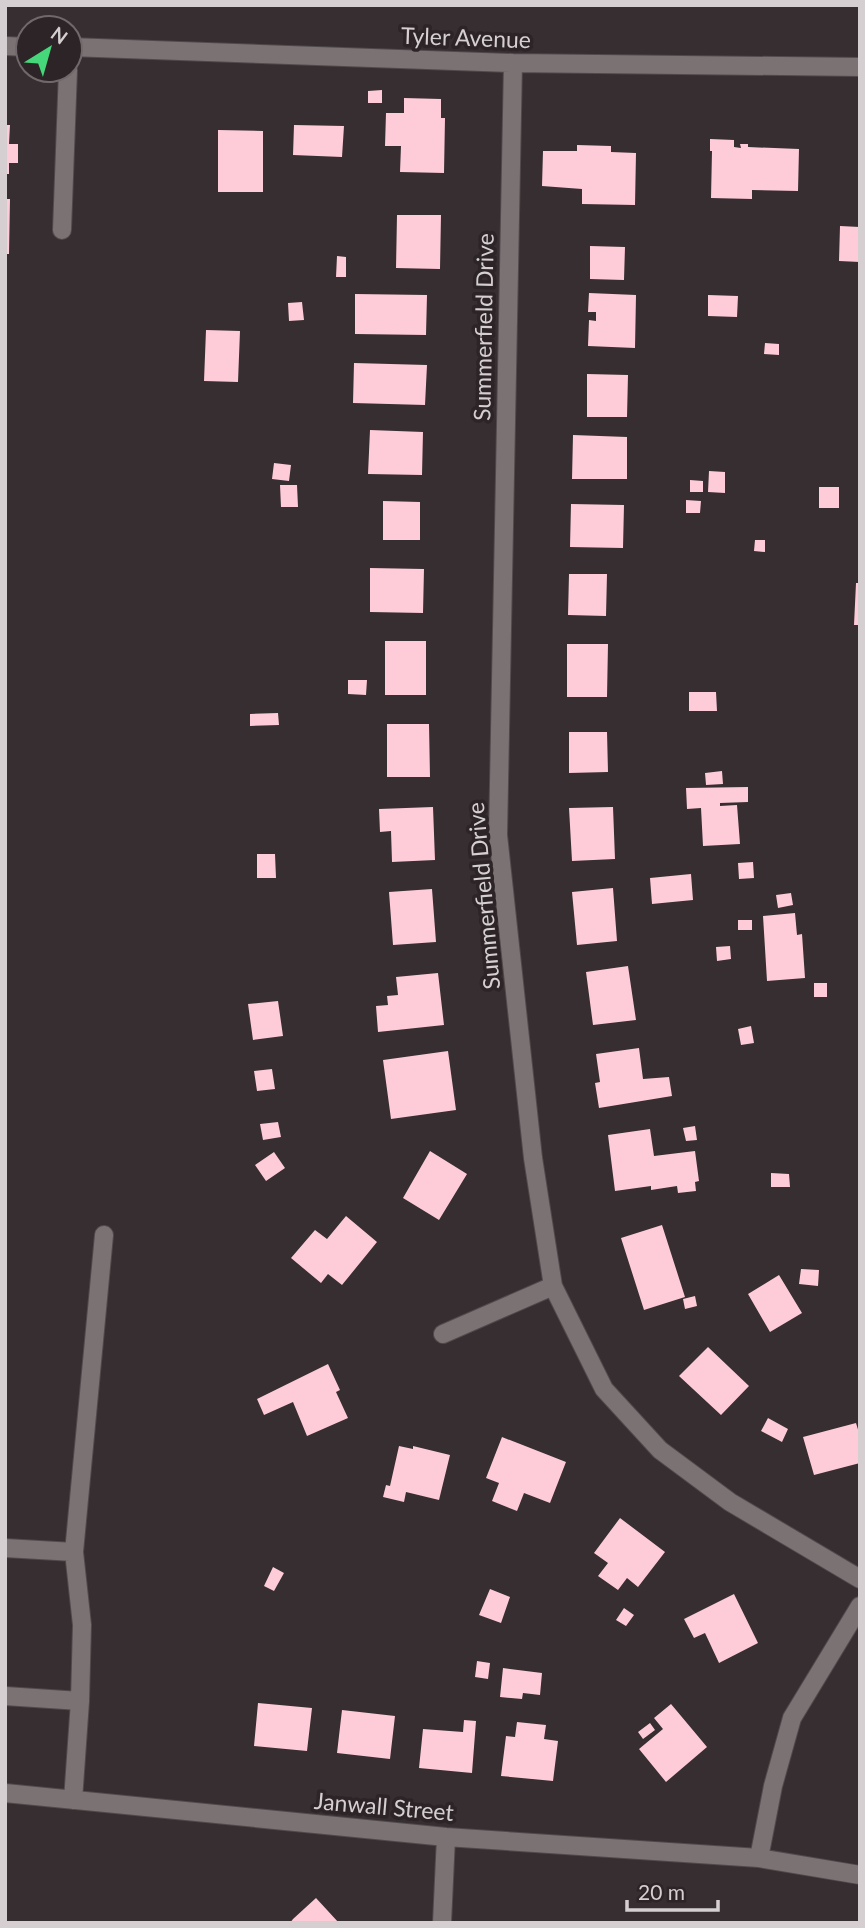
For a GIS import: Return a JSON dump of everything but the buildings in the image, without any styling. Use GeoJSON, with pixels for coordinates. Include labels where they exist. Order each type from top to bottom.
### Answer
{"type":"FeatureCollection","features":[{"type":"Feature","properties":{"kind":"street","name":"Tyler Avenue"},"geometry":{"type":"LineString","coordinates":[[84,48],[513,64],[860,67]]}},
{"type":"Feature","properties":{"kind":"street","name":"Summerfield Drive"},"geometry":{"type":"LineString","coordinates":[[513,64],[498,835],[533,1158],[553,1286],[604,1390],[660,1450],[730,1502],[860,1579]]}},
{"type":"Feature","properties":{"kind":"street"},"geometry":{"type":"LineString","coordinates":[[62,230],[67,84]]}},
{"type":"Feature","properties":{"kind":"street"},"geometry":{"type":"LineString","coordinates":[[73,1800],[82,1625],[74,1552],[104,1235]]}},
{"type":"Feature","properties":{"kind":"street"},"geometry":{"type":"LineString","coordinates":[[443,1334],[553,1286]]}},
{"type":"Feature","properties":{"kind":"street"},"geometry":{"type":"LineString","coordinates":[[5,1548],[74,1552]]}},
{"type":"Feature","properties":{"kind":"street"},"geometry":{"type":"LineString","coordinates":[[759,1858],[773,1786],[792,1718],[860,1606]]}},
{"type":"Feature","properties":{"kind":"street"},"geometry":{"type":"LineString","coordinates":[[5,1696],[80,1701]]}},
{"type":"Feature","properties":{"kind":"street","name":"Janwall Street"},"geometry":{"type":"LineString","coordinates":[[5,1794],[446,1836],[759,1858],[860,1875]]}},
{"type":"Feature","properties":{"kind":"street"},"geometry":{"type":"LineString","coordinates":[[442,1923],[446,1836]]}}]}
